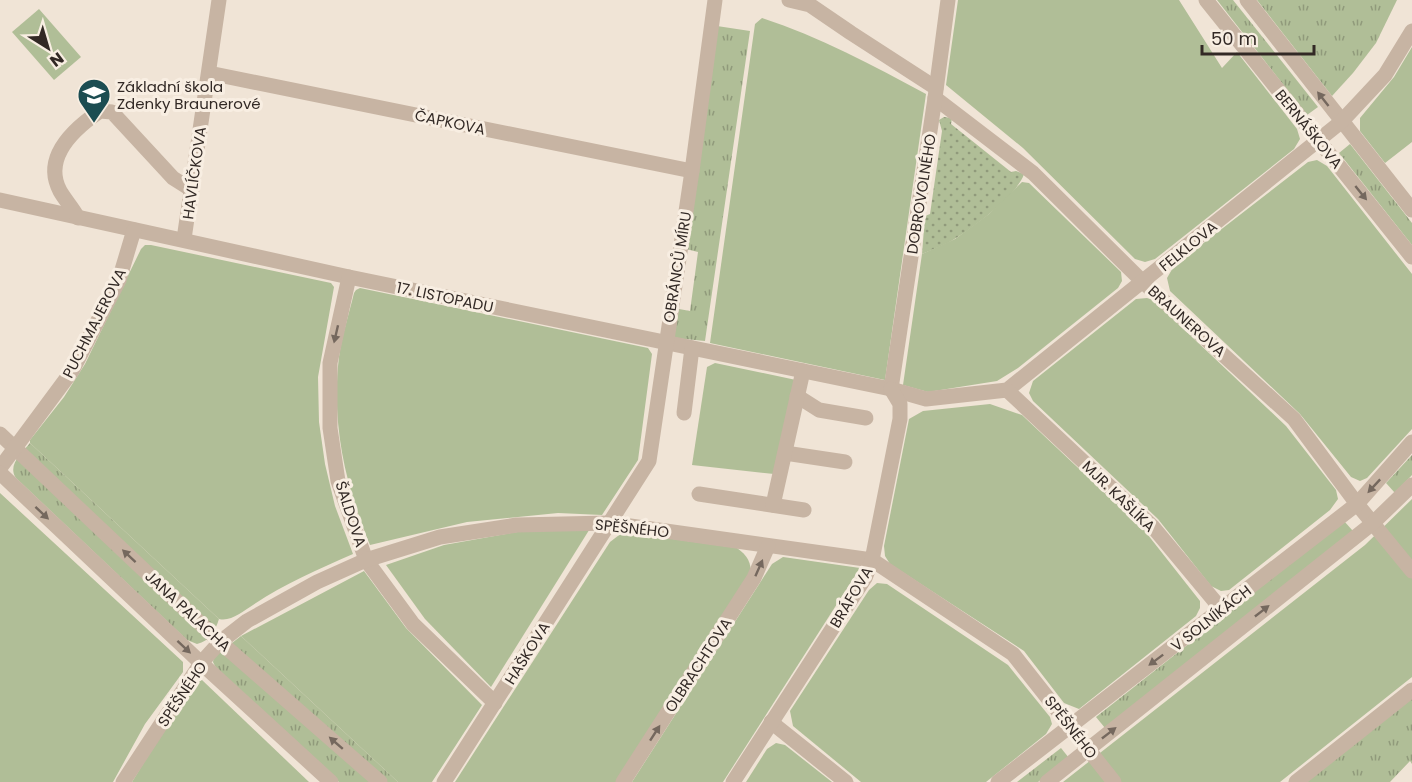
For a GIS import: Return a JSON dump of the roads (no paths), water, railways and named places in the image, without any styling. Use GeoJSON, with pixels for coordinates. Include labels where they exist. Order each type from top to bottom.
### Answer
{"type":"FeatureCollection","features":[{"type":"Feature","properties":{"kind":"street","name":"HAVLÍČKOVA"},"geometry":{"type":"LineString","coordinates":[[184,240],[219,0]]}},
{"type":"Feature","properties":{"kind":"street","name":"OBRÁNCŮ MÍRU"},"geometry":{"type":"LineString","coordinates":[[609,523],[649,461],[715,0]]}},
{"type":"Feature","properties":{"kind":"street","name":"BRAUNEROVA"},"geometry":{"type":"LineString","coordinates":[[789,0],[810,5],[936,93],[1033,173],[1143,282],[1294,419],[1357,504],[1412,571]]}},
{"type":"Feature","properties":{"kind":"street","name":"DOBROVOLNÉHO"},"geometry":{"type":"LineString","coordinates":[[891,389],[948,0]]}},
{"type":"Feature","properties":{"kind":"street","name":"BERNÁŠKOVA"},"geometry":{"type":"LineString","coordinates":[[1206,0],[1412,257]]}},
{"type":"Feature","properties":{"kind":"street","name":"BERNÁŠKOVA"},"geometry":{"type":"LineString","coordinates":[[1247,0],[1412,210]]}},
{"type":"Feature","properties":{"kind":"street","name":"FELKLOVA"},"geometry":{"type":"LineString","coordinates":[[1007,390],[1341,122],[1385,75],[1412,31]]}},
{"type":"Feature","properties":{"kind":"street","name":"ČAPKOVA"},"geometry":{"type":"LineString","coordinates":[[208,73],[692,171]]}},
{"type":"Feature","properties":{"kind":"street"},"geometry":{"type":"LineString","coordinates":[[78,218],[59,189],[55,168],[61,147],[86,120],[100,111],[112,112],[173,177],[192,190]]}},
{"type":"Feature","properties":{"kind":"street","name":"17. LISTOPADU"},"geometry":{"type":"LineString","coordinates":[[0,200],[349,277],[891,389]]}},
{"type":"Feature","properties":{"kind":"street","name":"PUCHMAJEROVA"},"geometry":{"type":"LineString","coordinates":[[0,470],[72,371],[119,280],[134,230]]}},
{"type":"Feature","properties":{"kind":"street","name":"ŠALDOVA"},"geometry":{"type":"LineString","coordinates":[[349,277],[330,363],[330,428],[338,482],[366,561],[413,624],[495,703]]}},
{"type":"Feature","properties":{"kind":"street"},"geometry":{"type":"LineString","coordinates":[[684,413],[692,348]]}},
{"type":"Feature","properties":{"kind":"street"},"geometry":{"type":"LineString","coordinates":[[773,506],[803,371]]}},
{"type":"Feature","properties":{"kind":"street"},"geometry":{"type":"LineString","coordinates":[[891,389],[926,399],[1007,390]]}},
{"type":"Feature","properties":{"kind":"street","name":"BRÁFOVA"},"geometry":{"type":"LineString","coordinates":[[733,782],[865,578],[872,560],[900,419],[900,404],[891,389]]}},
{"type":"Feature","properties":{"kind":"street","name":"MJR. KAŠLÍKA"},"geometry":{"type":"LineString","coordinates":[[1007,390],[1153,527],[1222,609]]}},
{"type":"Feature","properties":{"kind":"street"},"geometry":{"type":"LineString","coordinates":[[797,396],[819,410],[866,418]]}},
{"type":"Feature","properties":{"kind":"street","name":"JANA PALACHA"},"geometry":{"type":"LineString","coordinates":[[0,434],[220,642],[380,782]]}},
{"type":"Feature","properties":{"kind":"street","name":"V SOLNÍKÁCH"},"geometry":{"type":"LineString","coordinates":[[998,782],[1357,504],[1412,442]]}},
{"type":"Feature","properties":{"kind":"street"},"geometry":{"type":"LineString","coordinates":[[785,453],[845,462]]}},
{"type":"Feature","properties":{"kind":"street","name":"JANA PALACHA"},"geometry":{"type":"LineString","coordinates":[[0,470],[201,663],[332,782]]}},
{"type":"Feature","properties":{"kind":"street","name":"V SOLNÍKÁCH"},"geometry":{"type":"LineString","coordinates":[[1047,782],[1373,523],[1412,485]]}},
{"type":"Feature","properties":{"kind":"street"},"geometry":{"type":"LineString","coordinates":[[699,495],[804,510]]}},
{"type":"Feature","properties":{"kind":"street","name":"SPĚŠNÉHO"},"geometry":{"type":"LineString","coordinates":[[123,782],[201,663],[220,642],[247,621],[307,587],[366,561],[451,535],[517,525],[609,523],[872,560],[1013,654],[1114,782]]}},
{"type":"Feature","properties":{"kind":"street","name":"HAŠKOVA"},"geometry":{"type":"LineString","coordinates":[[444,782],[609,523]]}},
{"type":"Feature","properties":{"kind":"street","name":"OLBRACHTOVA"},"geometry":{"type":"LineString","coordinates":[[623,782],[754,578],[768,546]]}},
{"type":"Feature","properties":{"kind":"street"},"geometry":{"type":"LineString","coordinates":[[1296,782],[1412,690]]}},
{"type":"Feature","properties":{"kind":"street"},"geometry":{"type":"LineString","coordinates":[[771,723],[846,782]]}},
{"type":"Feature","properties":{"kind":"place","name":"Základní škola Zdenky Braunerové"},"geometry":{"type":"Point","coordinates":[94,124]}}]}
